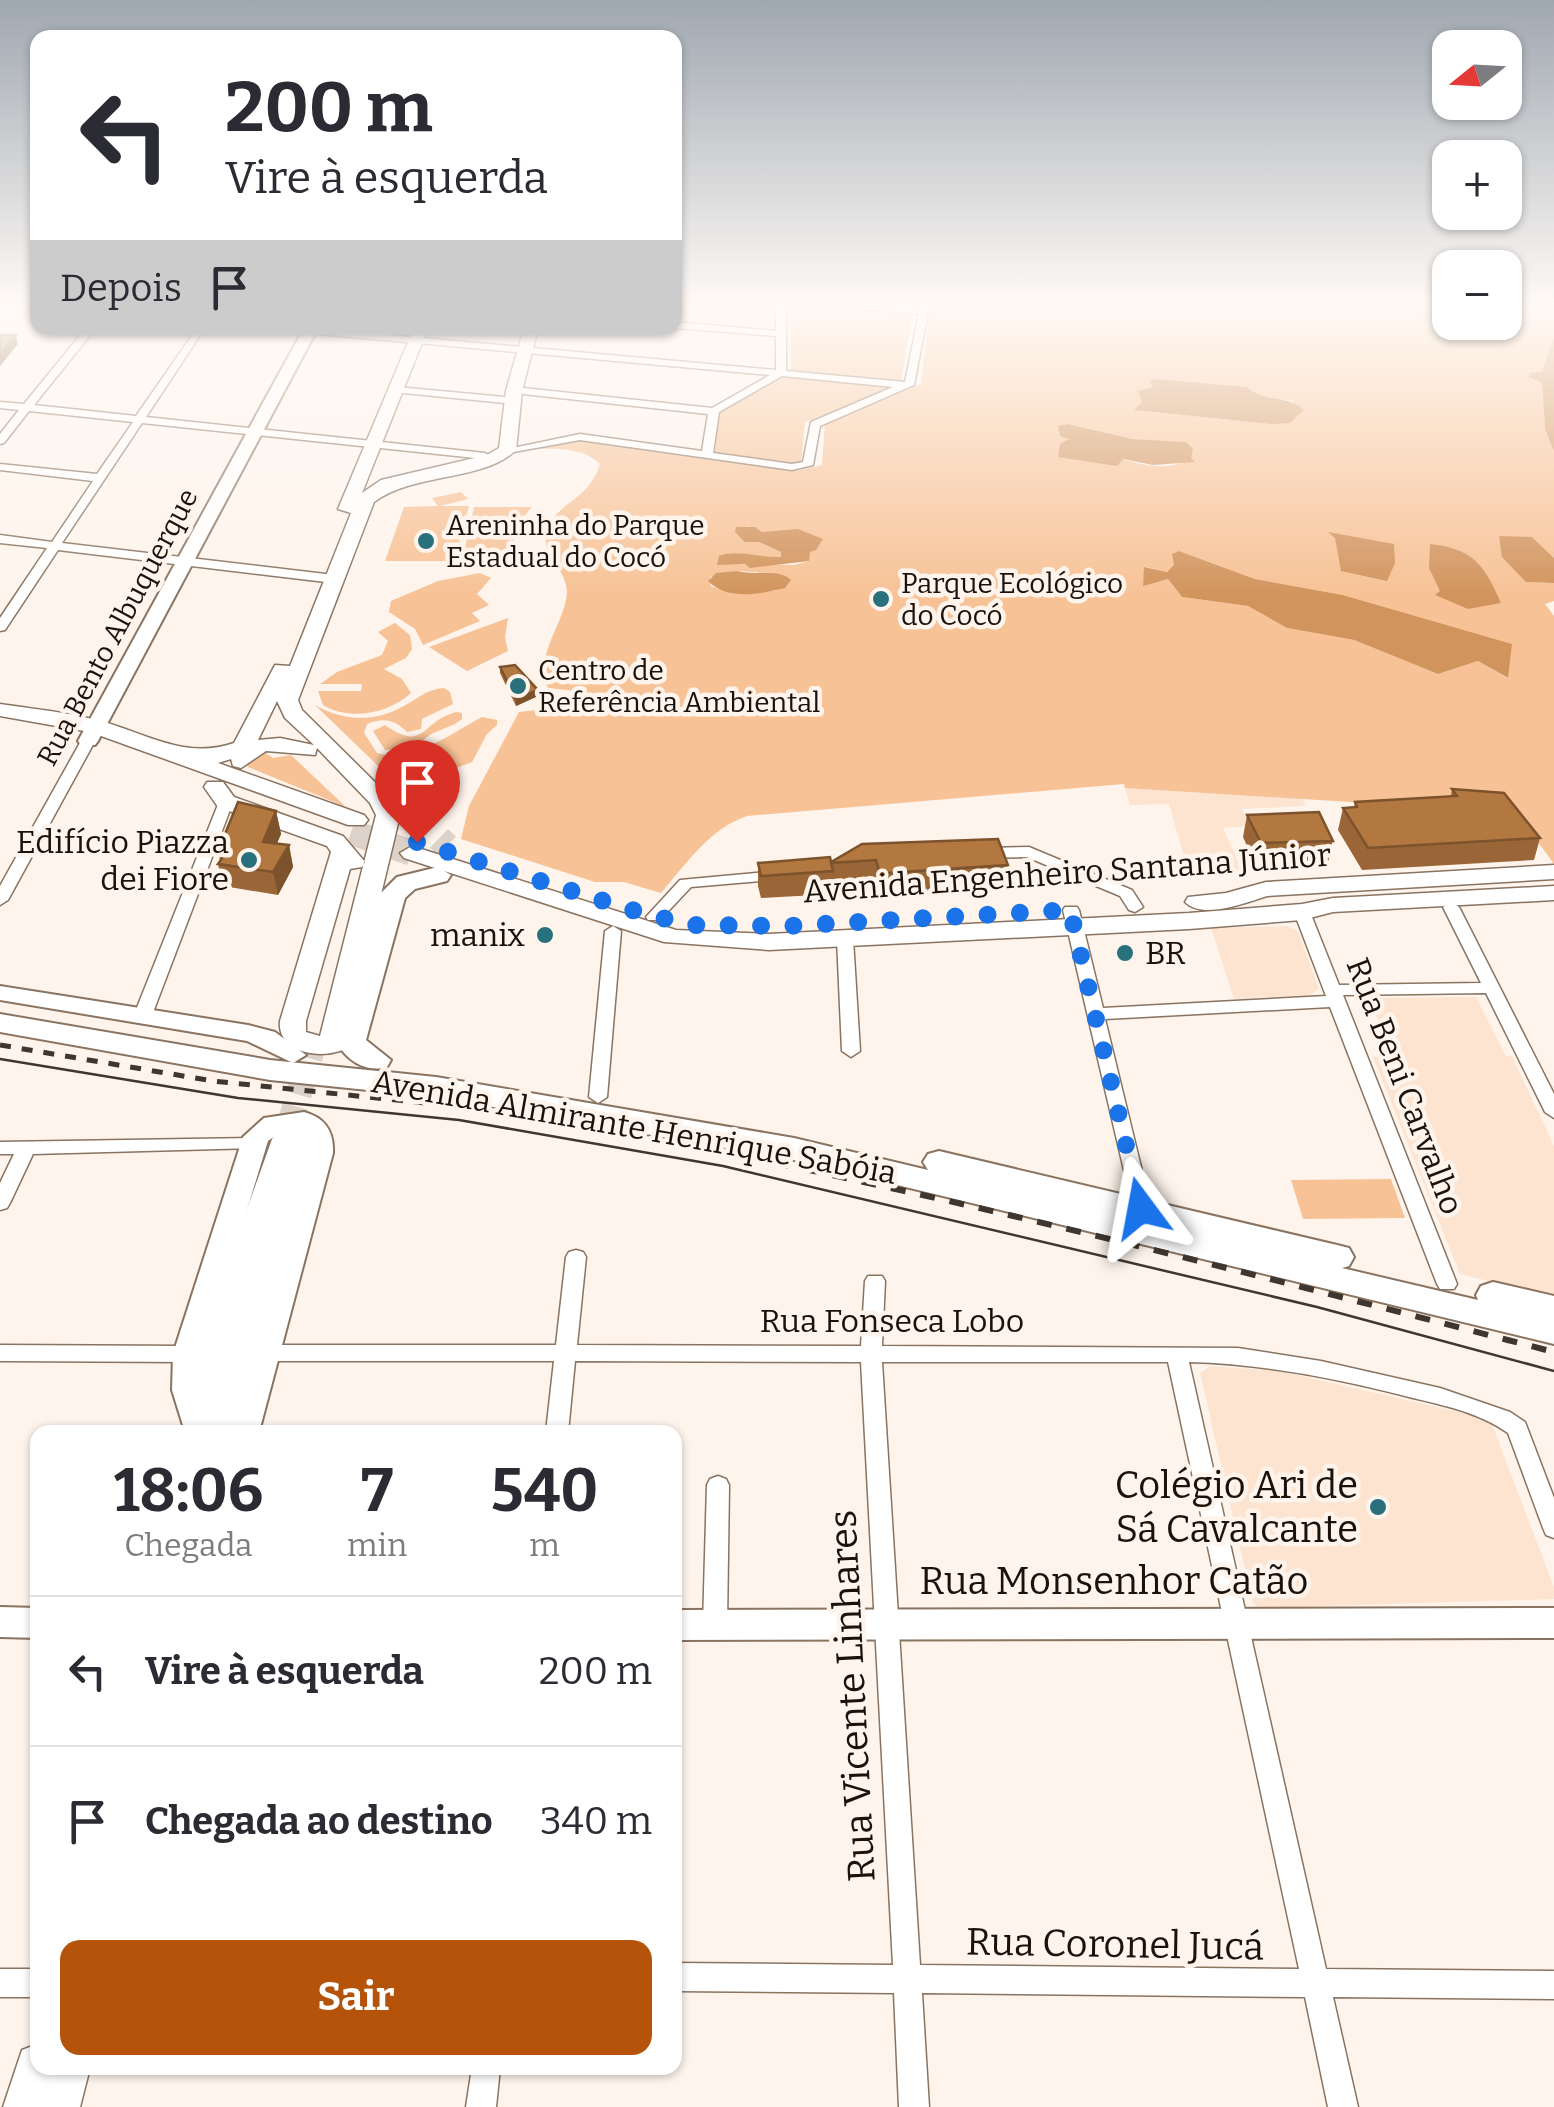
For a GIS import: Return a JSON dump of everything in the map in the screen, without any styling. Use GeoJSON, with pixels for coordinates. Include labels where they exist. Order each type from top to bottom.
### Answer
{"type":"FeatureCollection","features":[{"type":"Feature","properties":{"kind":"highway"},"geometry":{"type":"LineString","coordinates":[[376,1060],[355,1049],[351,1040],[324,1032],[392,895],[406,883],[438,875]]}},
{"type":"Feature","properties":{"kind":"highway","name":"Avenida Almirante Henrique Sabóia"},"geometry":{"type":"LineString","coordinates":[[0,1005],[246,1050],[376,1060],[860,1144],[1554,1309]]}},
{"type":"Feature","properties":{"kind":"highway","name":"Avenida Almirante Henrique Sabóia"},"geometry":{"type":"LineString","coordinates":[[0,1023],[252,1068],[436,1087],[794,1149],[1554,1331]]}},
{"type":"Feature","properties":{"kind":"main road"},"geometry":{"type":"LineString","coordinates":[[318,940],[354,860],[386,835],[388,814],[347,764],[293,713],[288,700],[357,484],[393,399]]}},
{"type":"Feature","properties":{"kind":"main road"},"geometry":{"type":"LineString","coordinates":[[180,754],[218,756],[243,748],[366,499],[381,487],[494,459],[506,446],[518,399]]}},
{"type":"Feature","properties":{"kind":"main road"},"geometry":{"type":"LineString","coordinates":[[357,484],[485,456],[506,446]]}},
{"type":"Feature","properties":{"kind":"main road"},"geometry":{"type":"LineString","coordinates":[[399,476],[428,474],[456,463]]}},
{"type":"Feature","properties":{"kind":"main road"},"geometry":{"type":"LineString","coordinates":[[272,692],[271,710],[367,812],[371,822],[318,940],[324,1032]]}},
{"type":"Feature","properties":{"kind":"main road"},"geometry":{"type":"LineString","coordinates":[[0,710],[180,754],[276,790]]}},
{"type":"Feature","properties":{"kind":"main road"},"geometry":{"type":"LineString","coordinates":[[0,724],[92,734],[220,795],[335,841],[354,860]]}},
{"type":"Feature","properties":{"kind":"main road"},"geometry":{"type":"LineString","coordinates":[[307,750],[274,744],[254,748],[243,755],[241,767],[276,790],[354,860],[394,875],[416,870],[438,875],[612,931],[673,937]]}},
{"type":"Feature","properties":{"kind":"main road"},"geometry":{"type":"LineString","coordinates":[[347,764],[383,785]]}},
{"type":"Feature","properties":{"kind":"main road","name":"Avenida Engenheiro Santana Júnior"},"geometry":{"type":"LineString","coordinates":[[1554,878],[1514,875],[1266,890],[1227,900],[1135,907],[1073,918],[742,928],[694,925],[654,916],[455,851],[414,848],[673,937],[769,942],[1073,918],[1554,892]]}},
{"type":"Feature","properties":{"kind":"main road"},"geometry":{"type":"LineString","coordinates":[[324,1032],[354,860]]}},
{"type":"Feature","properties":{"kind":"main road"},"geometry":{"type":"LineString","coordinates":[[1227,900],[1299,904],[1554,878]]}},
{"type":"Feature","properties":{"kind":"main road"},"geometry":{"type":"LineString","coordinates":[[1299,904],[1338,914],[1554,902]]}},
{"type":"Feature","properties":{"kind":"main road"},"geometry":{"type":"LineString","coordinates":[[266,1038],[284,1032],[324,1032]]}},
{"type":"Feature","properties":{"kind":"main road"},"geometry":{"type":"LineString","coordinates":[[202,1425],[206,1374],[296,1138],[232,1359],[231,1425]]}},
{"type":"Feature","properties":{"kind":"main road"},"geometry":{"type":"LineString","coordinates":[[26,2107],[35,2075]]}},
{"type":"Feature","properties":{"kind":"main road"},"geometry":{"type":"LineString","coordinates":[[57,2107],[66,2075]]}},
{"type":"Feature","properties":{"kind":"street"},"geometry":{"type":"LineString","coordinates":[[0,440],[32,399]]}},
{"type":"Feature","properties":{"kind":"street"},"geometry":{"type":"LineString","coordinates":[[0,627],[153,399]]}},
{"type":"Feature","properties":{"kind":"street","name":"Rua Bento Albuquerque"},"geometry":{"type":"LineString","coordinates":[[0,900],[272,399]]}},
{"type":"Feature","properties":{"kind":"street"},"geometry":{"type":"LineString","coordinates":[[562,399],[714,411],[734,399]]}},
{"type":"Feature","properties":{"kind":"street"},"geometry":{"type":"LineString","coordinates":[[506,446],[580,437],[808,465],[814,424],[873,399]]}},
{"type":"Feature","properties":{"kind":"street"},"geometry":{"type":"LineString","coordinates":[[0,405],[485,456]]}},
{"type":"Feature","properties":{"kind":"street"},"geometry":{"type":"LineString","coordinates":[[707,454],[714,411]]}},
{"type":"Feature","properties":{"kind":"street"},"geometry":{"type":"LineString","coordinates":[[0,467],[99,478]]}},
{"type":"Feature","properties":{"kind":"street"},"geometry":{"type":"LineString","coordinates":[[0,539],[326,578]]}},
{"type":"Feature","properties":{"kind":"street"},"geometry":{"type":"LineString","coordinates":[[143,1015],[220,795]]}},
{"type":"Feature","properties":{"kind":"street"},"geometry":{"type":"LineString","coordinates":[[968,854],[1029,852],[1126,893],[1135,907]]}},
{"type":"Feature","properties":{"kind":"street"},"geometry":{"type":"LineString","coordinates":[[654,916],[684,884],[692,881],[804,874]]}},
{"type":"Feature","properties":{"kind":"street","name":"Rua Beni Carvalho"},"geometry":{"type":"LineString","coordinates":[[1299,904],[1446,1284]]}},
{"type":"Feature","properties":{"kind":"street"},"geometry":{"type":"LineString","coordinates":[[1451,907],[1554,1112]]}},
{"type":"Feature","properties":{"kind":"street"},"geometry":{"type":"LineString","coordinates":[[1073,918],[1141,1208]]}},
{"type":"Feature","properties":{"kind":"street"},"geometry":{"type":"LineString","coordinates":[[598,1097],[612,931]]}},
{"type":"Feature","properties":{"kind":"street"},"geometry":{"type":"LineString","coordinates":[[845,938],[851,1052]]}},
{"type":"Feature","properties":{"kind":"street"},"geometry":{"type":"LineString","coordinates":[[1096,1014],[1335,995],[1492,988]]}},
{"type":"Feature","properties":{"kind":"street","name":"Avenida Almirante Henrique Sabóia"},"geometry":{"type":"LineString","coordinates":[[0,992],[266,1038],[293,1055]]}},
{"type":"Feature","properties":{"kind":"street"},"geometry":{"type":"LineString","coordinates":[[200,1425],[187,1390],[188,1354],[253,1144],[262,1130],[284,1121],[304,1122],[321,1135],[320,1153],[245,1425]]}},
{"type":"Feature","properties":{"kind":"street"},"geometry":{"type":"LineString","coordinates":[[0,1148],[253,1144]]}},
{"type":"Feature","properties":{"kind":"street"},"geometry":{"type":"LineString","coordinates":[[0,1203],[26,1148]]}},
{"type":"Feature","properties":{"kind":"street"},"geometry":{"type":"LineString","coordinates":[[558,1425],[576,1257]]}},
{"type":"Feature","properties":{"kind":"street","name":"Rua Vicente Linhares"},"geometry":{"type":"LineString","coordinates":[[875,1282],[871,1353],[890,1624],[914,2107]]}},
{"type":"Feature","properties":{"kind":"street"},"geometry":{"type":"LineString","coordinates":[[0,1353],[188,1354]]}},
{"type":"Feature","properties":{"kind":"street","name":"Rua Fonseca Lobo"},"geometry":{"type":"LineString","coordinates":[[266,1354],[1177,1354],[1264,1358],[1444,1398],[1510,1418],[1554,1528]]}},
{"type":"Feature","properties":{"kind":"street"},"geometry":{"type":"LineString","coordinates":[[1177,1354],[1343,2107]]}},
{"type":"Feature","properties":{"kind":"street"},"geometry":{"type":"LineString","coordinates":[[715,1625],[718,1485]]}},
{"type":"Feature","properties":{"kind":"street"},"geometry":{"type":"LineString","coordinates":[[0,1622],[30,1623]]}},
{"type":"Feature","properties":{"kind":"street","name":"Rua Monsenhor Catão"},"geometry":{"type":"LineString","coordinates":[[682,1625],[1554,1623]]}},
{"type":"Feature","properties":{"kind":"street","name":"Rua Coronel Jucá"},"geometry":{"type":"LineString","coordinates":[[682,1977],[1554,1985]]}},
{"type":"Feature","properties":{"kind":"street"},"geometry":{"type":"LineString","coordinates":[[0,1983],[30,1982]]}},
{"type":"Feature","properties":{"kind":"street"},"geometry":{"type":"LineString","coordinates":[[481,2107],[485,2075]]}},
{"type":"Feature","properties":{"kind":"shaded area"},"geometry":{"type":"Polygon","coordinates":[[[739,399],[863,399],[805,422],[801,465],[712,453],[717,412],[739,399]]]}},
{"type":"Feature","properties":{"kind":"shaded area","name":"Parque Ecológico do Cocó"},"geometry":{"type":"Polygon","coordinates":[[[883,399],[1144,399],[1135,410],[1270,424],[1294,401],[1283,399],[1543,399],[1545,429],[1554,452],[1554,558],[1532,537],[1499,537],[1526,582],[1554,583],[1554,601],[1545,604],[1554,616],[1554,864],[1527,827],[1430,807],[1125,788],[1124,784],[747,816],[710,838],[661,893],[624,882],[595,882],[461,839],[469,806],[519,712],[546,709],[563,714],[586,692],[548,688],[544,676],[547,652],[567,592],[546,537],[553,519],[589,486],[600,464],[574,451],[524,449],[577,440],[796,471],[822,465],[825,423],[883,399]],[[1068,424],[1071,439],[1131,462],[1163,466],[1191,458],[1186,443],[1132,439],[1068,424]],[[747,526],[759,542],[781,552],[781,557],[728,564],[794,565],[809,561],[809,552],[785,532],[762,532],[747,526]],[[1179,551],[1174,566],[1167,572],[1145,567],[1143,585],[1168,579],[1182,597],[1248,606],[1287,628],[1354,640],[1438,674],[1478,661],[1507,678],[1511,644],[1343,595],[1255,579],[1179,551]],[[737,571],[710,577],[711,586],[732,593],[775,591],[773,573],[737,571]]]}},
{"type":"Feature","properties":{"kind":"shaded area"},"geometry":{"type":"Polygon","coordinates":[[[1279,399],[1304,410],[1290,423],[1270,424],[1134,410],[1142,402],[1279,399]]]}},
{"type":"Feature","properties":{"kind":"shaded area"},"geometry":{"type":"Polygon","coordinates":[[[1543,399],[1554,399],[1554,452],[1545,429],[1543,399]]]}},
{"type":"Feature","properties":{"kind":"shaded area"},"geometry":{"type":"Polygon","coordinates":[[[1068,424],[1132,439],[1186,442],[1193,449],[1191,458],[1195,462],[1153,465],[1123,459],[1117,466],[1058,457],[1060,444],[1069,439],[1060,436],[1058,426],[1068,424]]]}},
{"type":"Feature","properties":{"kind":"shaded area","name":"Areninha do Parque Estadual do Cocó"},"geometry":{"type":"Polygon","coordinates":[[[461,492],[468,499],[440,506],[469,506],[454,561],[385,561],[404,507],[438,506],[432,498],[461,492]]]}},
{"type":"Feature","properties":{"kind":"shaded area"},"geometry":{"type":"Polygon","coordinates":[[[474,507],[532,507],[520,521],[506,566],[460,571],[474,507]]]}},
{"type":"Feature","properties":{"kind":"shaded area"},"geometry":{"type":"Polygon","coordinates":[[[736,527],[755,527],[762,532],[798,529],[823,539],[810,552],[809,561],[750,568],[745,564],[717,565],[719,556],[726,554],[781,557],[781,552],[759,542],[745,542],[735,532],[736,527]]]}},
{"type":"Feature","properties":{"kind":"shaded area"},"geometry":{"type":"Polygon","coordinates":[[[1328,532],[1394,544],[1395,563],[1387,581],[1341,571],[1335,538],[1328,532]]]}},
{"type":"Feature","properties":{"kind":"shaded area"},"geometry":{"type":"Polygon","coordinates":[[[1499,536],[1532,537],[1554,558],[1554,583],[1526,582],[1502,557],[1499,536]]]}},
{"type":"Feature","properties":{"kind":"shaded area"},"geometry":{"type":"Polygon","coordinates":[[[1430,544],[1457,550],[1475,561],[1501,603],[1468,609],[1435,595],[1440,591],[1429,568],[1430,544]]]}},
{"type":"Feature","properties":{"kind":"shaded area"},"geometry":{"type":"Polygon","coordinates":[[[1179,551],[1255,579],[1343,595],[1512,644],[1508,678],[1478,661],[1438,674],[1354,640],[1287,628],[1248,606],[1182,597],[1168,579],[1143,586],[1144,567],[1167,572],[1174,565],[1172,554],[1179,551]]]}},
{"type":"Feature","properties":{"kind":"shaded area"},"geometry":{"type":"Polygon","coordinates":[[[480,573],[491,578],[477,594],[489,605],[472,613],[480,621],[423,645],[415,629],[389,612],[391,601],[438,581],[480,573]]]}},
{"type":"Feature","properties":{"kind":"shaded area"},"geometry":{"type":"Polygon","coordinates":[[[716,573],[780,574],[791,580],[785,588],[745,594],[725,591],[708,581],[716,573]]]}},
{"type":"Feature","properties":{"kind":"shaded area"},"geometry":{"type":"Polygon","coordinates":[[[508,618],[508,651],[467,671],[429,647],[508,618]]]}},
{"type":"Feature","properties":{"kind":"shaded area"},"geometry":{"type":"Polygon","coordinates":[[[395,623],[410,635],[412,649],[406,658],[384,669],[402,679],[411,693],[391,706],[368,713],[345,713],[323,705],[318,691],[361,691],[362,684],[320,684],[337,672],[382,655],[388,641],[378,632],[395,623]]]}},
{"type":"Feature","properties":{"kind":"shaded area"},"geometry":{"type":"Polygon","coordinates":[[[444,688],[450,692],[453,704],[422,719],[421,729],[407,732],[384,720],[367,724],[364,733],[377,753],[417,751],[482,717],[497,720],[497,725],[487,734],[472,762],[401,788],[315,705],[335,714],[368,718],[389,713],[444,688]]]}},
{"type":"Feature","properties":{"kind":"shaded area"},"geometry":{"type":"Polygon","coordinates":[[[456,712],[462,713],[462,719],[413,748],[385,750],[373,731],[385,725],[398,733],[416,736],[456,712]]]}},
{"type":"Feature","properties":{"kind":"shaded area"},"geometry":{"type":"Polygon","coordinates":[[[260,749],[273,758],[291,755],[346,807],[248,767],[245,761],[260,749]]]}},
{"type":"Feature","properties":{"kind":"shaded area"},"geometry":{"type":"Polygon","coordinates":[[[1125,788],[1302,799],[1306,806],[1242,809],[1250,826],[1223,828],[1242,870],[1189,874],[1169,804],[1130,805],[1125,788]]]}},
{"type":"Feature","properties":{"kind":"shaded area"},"geometry":{"type":"Polygon","coordinates":[[[1287,926],[1298,931],[1319,989],[1310,995],[1234,999],[1211,928],[1287,926]]]}},
{"type":"Feature","properties":{"kind":"shaded area"},"geometry":{"type":"Polygon","coordinates":[[[1476,997],[1506,1056],[1512,1056],[1554,1146],[1554,1297],[1460,1274],[1373,1057],[1393,1056],[1369,998],[1476,997]]]}},
{"type":"Feature","properties":{"kind":"shaded area"},"geometry":{"type":"Polygon","coordinates":[[[1391,1179],[1405,1218],[1303,1219],[1291,1180],[1391,1179]]]}},
{"type":"Feature","properties":{"kind":"shaded area","name":"Colégio Ari de Sá Cavalcante"},"geometry":{"type":"Polygon","coordinates":[[[1210,1366],[1279,1371],[1490,1419],[1554,1587],[1554,1599],[1260,1608],[1253,1604],[1200,1373],[1210,1366]]]}},
{"type":"Feature","properties":{"kind":"building"},"geometry":{"type":"Polygon","coordinates":[[[515,665],[538,690],[516,699],[500,667],[515,665]]]}},
{"type":"Feature","properties":{"kind":"building"},"geometry":{"type":"Polygon","coordinates":[[[436,775],[441,787],[420,790],[416,779],[436,775]]]}},
{"type":"Feature","properties":{"kind":"building"},"geometry":{"type":"Polygon","coordinates":[[[1452,789],[1504,793],[1540,838],[1368,848],[1343,808],[1357,807],[1355,802],[1457,796],[1452,789]]]}},
{"type":"Feature","properties":{"kind":"building"},"geometry":{"type":"Polygon","coordinates":[[[238,802],[276,811],[263,842],[289,845],[273,872],[218,864],[223,857],[218,851],[238,802]]]}},
{"type":"Feature","properties":{"kind":"building"},"geometry":{"type":"Polygon","coordinates":[[[1319,812],[1333,841],[1261,843],[1247,815],[1319,812]]]}},
{"type":"Feature","properties":{"kind":"building"},"geometry":{"type":"Polygon","coordinates":[[[998,839],[1008,865],[886,873],[879,870],[876,860],[831,863],[833,871],[761,876],[758,863],[830,857],[831,862],[862,844],[998,839]]]}},
{"type":"Feature","properties":{"kind":"tunnel"},"geometry":{"type":"LineString","coordinates":[[384,786],[447,846]]}},
{"type":"Feature","properties":{"kind":"tunnel"},"geometry":{"type":"LineString","coordinates":[[351,832],[412,853]]}},
{"type":"Feature","properties":{"kind":"tunnel"},"geometry":{"type":"LineString","coordinates":[[288,1131],[316,1035]]}},
{"type":"Feature","properties":{"kind":"tunnel"},"geometry":{"type":"LineString","coordinates":[[286,1139],[289,1128]]}},
{"type":"Feature","properties":{"kind":"tram line"},"geometry":{"type":"LineString","coordinates":[[0,1059],[238,1098],[459,1120],[723,1166],[1317,1307],[1554,1371]]}},
{"type":"Feature","properties":{"kind":"railway"},"geometry":{"type":"LineString","coordinates":[[0,1045],[213,1081],[464,1107],[611,1131]]}},
{"type":"Feature","properties":{"kind":"railway"},"geometry":{"type":"LineString","coordinates":[[597,1128],[958,1203],[1554,1352]]}},
{"type":"Feature","properties":{"kind":"place","name":"Areninha do Parque Estadual do Cocó"},"geometry":{"type":"Point","coordinates":[426,541]}},
{"type":"Feature","properties":{"kind":"place","name":"Parque Ecológico do Cocó"},"geometry":{"type":"Point","coordinates":[881,599]}},
{"type":"Feature","properties":{"kind":"place","name":"Centro de Referência Ambiental"},"geometry":{"type":"Point","coordinates":[518,686]}},
{"type":"Feature","properties":{"kind":"place","name":"Edifício Piazza dei Fiore"},"geometry":{"type":"Point","coordinates":[249,860]}},
{"type":"Feature","properties":{"kind":"place","name":"manix"},"geometry":{"type":"Point","coordinates":[545,935]}},
{"type":"Feature","properties":{"kind":"place","name":"BR"},"geometry":{"type":"Point","coordinates":[1125,953]}},
{"type":"Feature","properties":{"kind":"place","name":"Colégio Ari de Sá Cavalcante"},"geometry":{"type":"Point","coordinates":[1378,1507]}},
{"type":"Feature","properties":{"kind":"route"},"geometry":{"type":"LineString","coordinates":[[417,842],[648,915],[694,925],[742,928],[1070,910],[1141,1208]]}}]}
